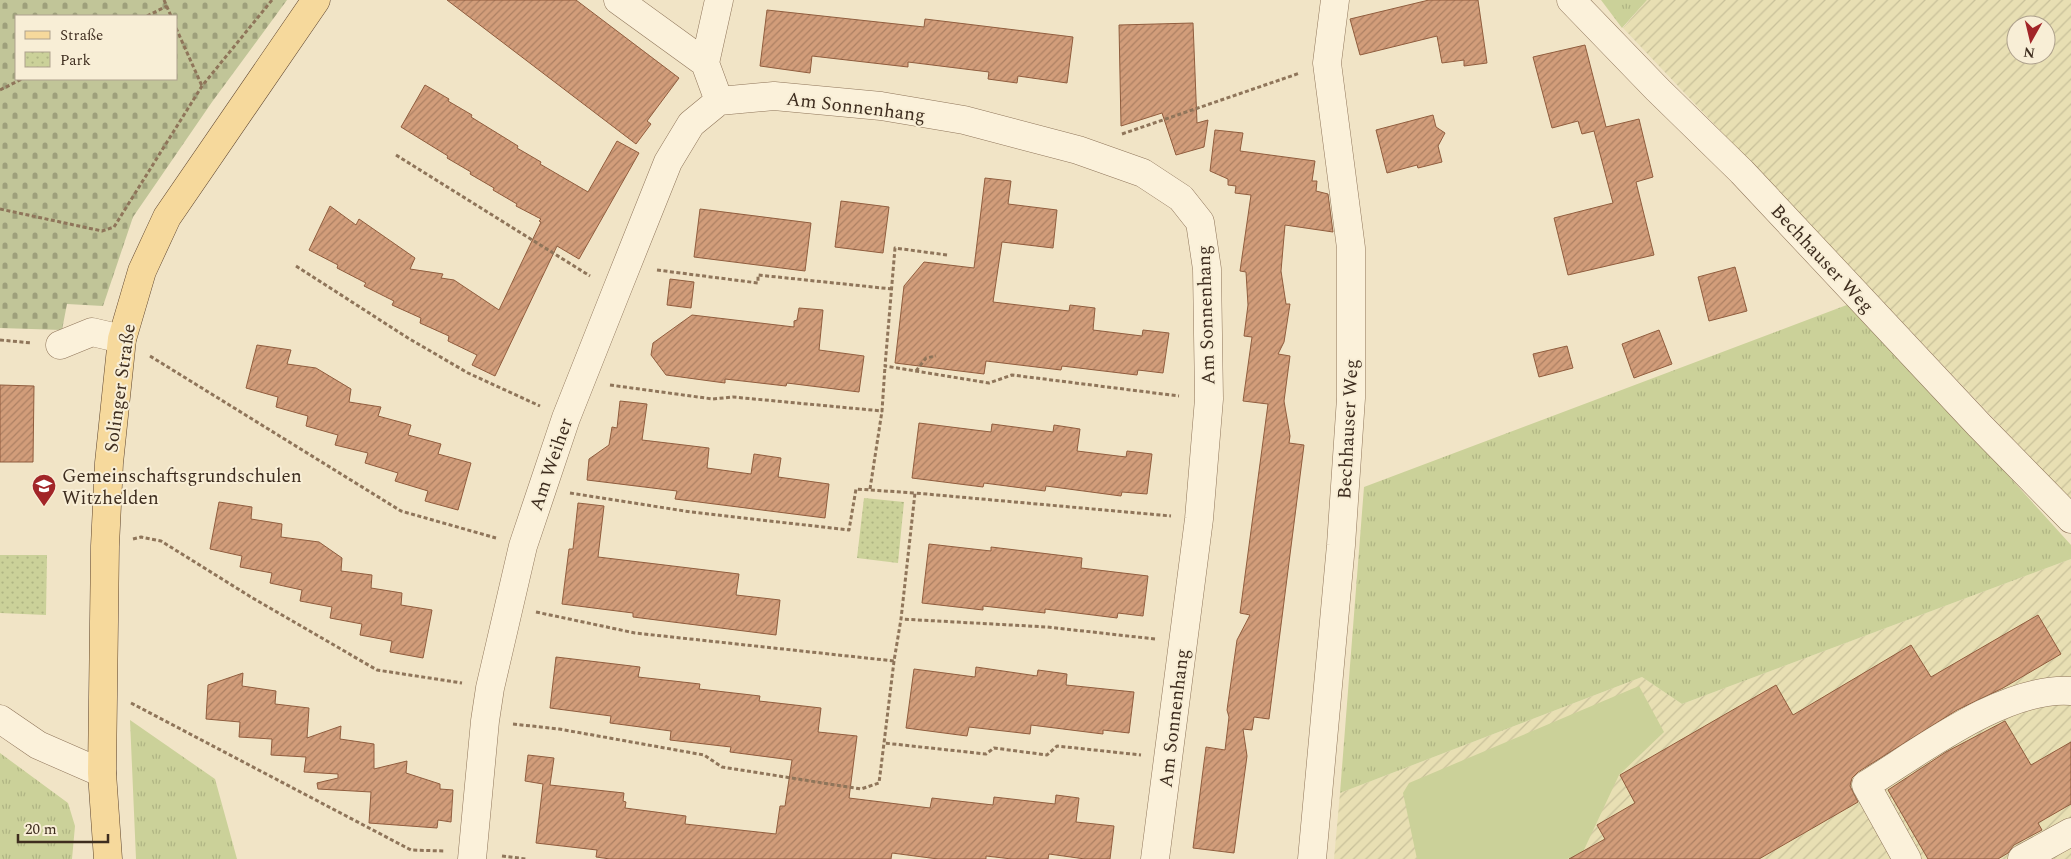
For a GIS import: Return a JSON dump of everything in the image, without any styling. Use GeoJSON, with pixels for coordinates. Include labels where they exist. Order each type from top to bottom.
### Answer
{"type":"FeatureCollection","features":[{"type":"Feature","properties":{"kind":"main road","name":"Solinger Straße"},"geometry":{"type":"LineString","coordinates":[[108,859],[102,773],[105,546],[109,463],[122,339],[142,271],[167,217],[316,0]]}},
{"type":"Feature","properties":{"kind":"street"},"geometry":{"type":"LineString","coordinates":[[618,0],[705,63]]}},
{"type":"Feature","properties":{"kind":"street"},"geometry":{"type":"LineString","coordinates":[[719,0],[705,63],[719,101]]}},
{"type":"Feature","properties":{"kind":"street","name":"Bechhauser Weg"},"geometry":{"type":"LineString","coordinates":[[1312,859],[1341,545],[1351,398],[1352,248],[1327,64],[1335,0]]}},
{"type":"Feature","properties":{"kind":"street","name":"Bechhauser Weg"},"geometry":{"type":"LineString","coordinates":[[1571,0],[1657,89],[1742,172],[1979,425],[2071,519]]}},
{"type":"Feature","properties":{"kind":"street","name":"Am Sonnenhang"},"geometry":{"type":"LineString","coordinates":[[719,101],[774,96],[881,106],[964,120],[1078,150],[1143,174],[1181,198],[1200,222],[1207,269],[1209,399],[1198,519],[1155,859]]}},
{"type":"Feature","properties":{"kind":"street","name":"Am Weiher"},"geometry":{"type":"LineString","coordinates":[[472,855],[490,688],[523,546],[541,488],[566,418],[668,162],[691,124],[719,101]]}},
{"type":"Feature","properties":{"kind":"street"},"geometry":{"type":"LineString","coordinates":[[60,345],[92,332],[122,339]]}},
{"type":"Feature","properties":{"kind":"street"},"geometry":{"type":"LineString","coordinates":[[1907,859],[1866,785],[1965,723],[2008,701],[2059,690],[2071,691]]}},
{"type":"Feature","properties":{"kind":"street"},"geometry":{"type":"LineString","coordinates":[[0,719],[38,745],[102,773]]}},
{"type":"Feature","properties":{"kind":"street"},"geometry":{"type":"LineString","coordinates":[[2022,859],[2071,832]]}},
{"type":"Feature","properties":{"kind":"path"},"geometry":{"type":"LineString","coordinates":[[164,0],[171,15]]}},
{"type":"Feature","properties":{"kind":"path"},"geometry":{"type":"LineString","coordinates":[[0,209],[102,231],[114,228],[202,86],[272,0]]}},
{"type":"Feature","properties":{"kind":"path"},"geometry":{"type":"LineString","coordinates":[[149,15],[167,6]]}},
{"type":"Feature","properties":{"kind":"path"},"geometry":{"type":"LineString","coordinates":[[178,32],[202,86]]}},
{"type":"Feature","properties":{"kind":"path"},"geometry":{"type":"LineString","coordinates":[[1078,150],[1327,64]]}},
{"type":"Feature","properties":{"kind":"path"},"geometry":{"type":"LineString","coordinates":[[0,90],[20,80]]}},
{"type":"Feature","properties":{"kind":"path"},"geometry":{"type":"LineString","coordinates":[[396,155],[616,292]]}},
{"type":"Feature","properties":{"kind":"path"},"geometry":{"type":"LineString","coordinates":[[870,489],[882,411],[895,248],[947,255]]}},
{"type":"Feature","properties":{"kind":"path"},"geometry":{"type":"LineString","coordinates":[[296,266],[408,338],[468,373],[566,418]]}},
{"type":"Feature","properties":{"kind":"path"},"geometry":{"type":"LineString","coordinates":[[626,267],[758,283],[758,275],[892,289]]}},
{"type":"Feature","properties":{"kind":"path"},"geometry":{"type":"LineString","coordinates":[[122,339],[401,511],[523,546]]}},
{"type":"Feature","properties":{"kind":"path"},"geometry":{"type":"LineString","coordinates":[[916,371],[926,358],[936,356]]}},
{"type":"Feature","properties":{"kind":"path"},"geometry":{"type":"LineString","coordinates":[[885,366],[989,383],[1012,376],[1209,399]]}},
{"type":"Feature","properties":{"kind":"path"},"geometry":{"type":"LineString","coordinates":[[581,381],[713,399],[733,397],[882,411]]}},
{"type":"Feature","properties":{"kind":"path"},"geometry":{"type":"LineString","coordinates":[[541,488],[691,512],[849,530],[856,489],[1198,519]]}},
{"type":"Feature","properties":{"kind":"path"},"geometry":{"type":"LineString","coordinates":[[485,721],[559,729],[704,755],[722,767],[861,788],[879,784],[901,619],[915,493]]}},
{"type":"Feature","properties":{"kind":"path"},"geometry":{"type":"LineString","coordinates":[[105,546],[141,537],[161,541],[251,597],[378,670],[490,688]]}},
{"type":"Feature","properties":{"kind":"path"},"geometry":{"type":"LineString","coordinates":[[508,606],[635,633],[894,661]]}},
{"type":"Feature","properties":{"kind":"path"},"geometry":{"type":"LineString","coordinates":[[901,619],[1046,627],[1183,642]]}},
{"type":"Feature","properties":{"kind":"path"},"geometry":{"type":"LineString","coordinates":[[102,695],[123,699],[411,850],[472,855]]}},
{"type":"Feature","properties":{"kind":"path"},"geometry":{"type":"LineString","coordinates":[[884,743],[986,754],[994,748],[1047,756],[1057,746],[1168,758]]}},
{"type":"Feature","properties":{"kind":"shaded area"},"geometry":{"type":"Polygon","coordinates":[[[1647,0],[2071,0],[2071,500],[1623,28],[1647,0]]]}},
{"type":"Feature","properties":{"kind":"shaded area"},"geometry":{"type":"Polygon","coordinates":[[[2071,559],[2071,859],[1334,859],[1340,793],[1642,677],[1682,704],[2071,559]]]}},
{"type":"Feature","properties":{"kind":"green space"},"geometry":{"type":"Polygon","coordinates":[[[0,0],[287,0],[212,102],[133,217],[103,306],[67,304],[62,330],[0,328],[0,0]]]}},
{"type":"Feature","properties":{"kind":"green space"},"geometry":{"type":"Polygon","coordinates":[[[1601,0],[1647,0],[1622,28],[1601,0]]]}},
{"type":"Feature","properties":{"kind":"green space"},"geometry":{"type":"Polygon","coordinates":[[[1852,303],[2071,545],[2071,559],[1682,704],[1642,677],[1340,793],[1364,487],[1852,303]]]}},
{"type":"Feature","properties":{"kind":"green space"},"geometry":{"type":"Polygon","coordinates":[[[864,498],[904,502],[898,563],[857,558],[864,498]]]}},
{"type":"Feature","properties":{"kind":"green space"},"geometry":{"type":"Polygon","coordinates":[[[0,555],[47,555],[46,615],[0,613],[0,555]]]}},
{"type":"Feature","properties":{"kind":"green space"},"geometry":{"type":"Polygon","coordinates":[[[1639,686],[1664,732],[1619,775],[1582,854],[1567,859],[1417,859],[1403,793],[1409,783],[1639,686]]]}},
{"type":"Feature","properties":{"kind":"green space"},"geometry":{"type":"Polygon","coordinates":[[[130,720],[215,779],[237,859],[136,859],[130,720]]]}},
{"type":"Feature","properties":{"kind":"green space"},"geometry":{"type":"Polygon","coordinates":[[[0,753],[68,803],[75,826],[72,859],[0,859],[0,753]]]}},
{"type":"Feature","properties":{"kind":"building"},"geometry":{"type":"Polygon","coordinates":[[[447,0],[576,0],[679,78],[647,121],[651,124],[636,144],[447,0]]]}},
{"type":"Feature","properties":{"kind":"building"},"geometry":{"type":"Polygon","coordinates":[[[1429,0],[1478,0],[1487,63],[1464,66],[1464,60],[1442,63],[1437,36],[1360,55],[1350,19],[1429,0]]]}},
{"type":"Feature","properties":{"kind":"building"},"geometry":{"type":"Polygon","coordinates":[[[767,10],[924,27],[925,19],[1073,37],[1067,83],[1018,76],[1017,83],[988,79],[989,72],[908,62],[908,67],[812,56],[810,73],[760,66],[767,10]]]}},
{"type":"Feature","properties":{"kind":"building"},"geometry":{"type":"Polygon","coordinates":[[[1193,23],[1197,123],[1208,120],[1204,147],[1176,155],[1162,113],[1121,126],[1119,25],[1193,23]]]}},
{"type":"Feature","properties":{"kind":"building"},"geometry":{"type":"Polygon","coordinates":[[[1585,45],[1606,127],[1639,119],[1653,177],[1636,182],[1654,255],[1568,275],[1554,218],[1613,203],[1594,131],[1582,134],[1578,121],[1552,128],[1533,57],[1585,45]]]}},
{"type":"Feature","properties":{"kind":"building"},"geometry":{"type":"Polygon","coordinates":[[[425,85],[472,115],[471,117],[518,146],[517,148],[541,162],[540,164],[588,192],[617,141],[639,153],[579,259],[557,246],[495,376],[472,365],[477,355],[448,341],[449,336],[420,323],[421,318],[392,305],[394,301],[364,286],[366,283],[337,268],[338,265],[309,250],[330,206],[356,225],[359,219],[415,258],[410,269],[443,274],[441,278],[454,280],[499,310],[541,219],[516,206],[517,204],[493,190],[494,188],[470,174],[471,172],[447,158],[448,156],[401,127],[425,85]]]}},
{"type":"Feature","properties":{"kind":"building"},"geometry":{"type":"Polygon","coordinates":[[[1433,115],[1436,127],[1445,133],[1438,146],[1442,162],[1418,168],[1417,165],[1387,173],[1376,130],[1433,115]]]}},
{"type":"Feature","properties":{"kind":"building"},"geometry":{"type":"Polygon","coordinates":[[[1215,130],[1243,133],[1240,151],[1315,161],[1312,181],[1317,181],[1316,191],[1328,194],[1333,232],[1285,225],[1281,271],[1286,304],[1290,304],[1284,342],[1278,354],[1290,356],[1284,401],[1290,436],[1289,443],[1304,445],[1269,719],[1254,717],[1252,730],[1243,729],[1247,756],[1234,853],[1193,848],[1206,747],[1225,750],[1229,717],[1227,710],[1237,640],[1250,615],[1240,613],[1268,404],[1243,401],[1252,337],[1244,336],[1248,305],[1246,272],[1240,271],[1251,195],[1235,193],[1236,186],[1228,185],[1228,179],[1210,171],[1215,130]]]}},
{"type":"Feature","properties":{"kind":"building"},"geometry":{"type":"Polygon","coordinates":[[[985,178],[1011,181],[1008,204],[1057,210],[1053,248],[1002,242],[993,302],[1069,311],[1070,305],[1095,308],[1093,330],[1142,336],[1143,330],[1169,333],[1163,373],[1138,370],[1137,375],[1062,366],[1061,370],[986,361],[984,374],[895,363],[904,286],[924,262],[974,268],[985,178]]]}},
{"type":"Feature","properties":{"kind":"building"},"geometry":{"type":"Polygon","coordinates":[[[841,201],[889,207],[883,253],[835,247],[841,201]]]}},
{"type":"Feature","properties":{"kind":"building"},"geometry":{"type":"Polygon","coordinates":[[[700,209],[811,223],[805,271],[694,257],[700,209]]]}},
{"type":"Feature","properties":{"kind":"building"},"geometry":{"type":"Polygon","coordinates":[[[1735,267],[1747,311],[1709,321],[1698,277],[1735,267]]]}},
{"type":"Feature","properties":{"kind":"building"},"geometry":{"type":"Polygon","coordinates":[[[670,279],[694,282],[691,308],[667,305],[670,279]]]}},
{"type":"Feature","properties":{"kind":"building"},"geometry":{"type":"Polygon","coordinates":[[[799,308],[823,310],[819,350],[864,356],[859,392],[787,383],[786,386],[725,379],[725,383],[666,375],[651,355],[653,343],[692,315],[794,327],[794,321],[797,320],[799,308]]]}},
{"type":"Feature","properties":{"kind":"building"},"geometry":{"type":"Polygon","coordinates":[[[1659,330],[1672,364],[1634,378],[1622,344],[1659,330]]]}},
{"type":"Feature","properties":{"kind":"building"},"geometry":{"type":"Polygon","coordinates":[[[257,345],[291,350],[287,364],[316,368],[351,389],[349,402],[381,407],[378,416],[411,425],[408,435],[441,444],[438,454],[471,463],[458,510],[425,501],[428,491],[395,481],[398,473],[365,463],[368,453],[335,445],[338,435],[306,426],[308,416],[276,407],[278,397],[246,388],[257,345]]]}},
{"type":"Feature","properties":{"kind":"building"},"geometry":{"type":"Polygon","coordinates":[[[1567,346],[1573,368],[1539,377],[1533,354],[1567,346]]]}},
{"type":"Feature","properties":{"kind":"building"},"geometry":{"type":"Polygon","coordinates":[[[0,385],[34,386],[33,462],[0,462],[0,385]]]}},
{"type":"Feature","properties":{"kind":"building"},"geometry":{"type":"Polygon","coordinates":[[[620,401],[647,404],[642,440],[709,448],[707,468],[751,474],[754,454],[781,458],[778,477],[829,484],[825,518],[675,499],[677,491],[587,480],[589,459],[609,445],[612,427],[617,428],[620,401]]]}},
{"type":"Feature","properties":{"kind":"building"},"geometry":{"type":"Polygon","coordinates":[[[919,423],[991,432],[992,424],[1053,432],[1054,425],[1080,429],[1077,451],[1126,457],[1127,451],[1152,454],[1147,494],[1122,492],[1121,496],[1046,486],[1045,491],[984,483],[983,487],[912,478],[919,423]]]}},
{"type":"Feature","properties":{"kind":"building"},"geometry":{"type":"Polygon","coordinates":[[[219,502],[252,507],[251,519],[282,524],[281,537],[319,542],[342,558],[341,571],[372,575],[371,588],[402,593],[401,605],[432,610],[423,658],[390,652],[392,641],[360,635],[362,624],[330,618],[332,607],[300,601],[302,590],[270,583],[272,573],[240,567],[242,556],[210,549],[219,502]]]}},
{"type":"Feature","properties":{"kind":"building"},"geometry":{"type":"Polygon","coordinates":[[[578,503],[604,506],[598,557],[739,574],[736,595],[780,600],[776,635],[633,617],[633,613],[562,604],[569,549],[573,549],[578,503]]]}},
{"type":"Feature","properties":{"kind":"building"},"geometry":{"type":"Polygon","coordinates":[[[929,544],[991,551],[991,547],[1082,558],[1081,568],[1148,576],[1143,616],[1118,613],[1117,618],[1045,609],[1045,613],[983,606],[983,610],[922,603],[929,544]]]}},
{"type":"Feature","properties":{"kind":"building"},"geometry":{"type":"Polygon","coordinates":[[[2038,615],[2061,654],[2003,688],[1957,710],[1858,772],[1852,778],[1850,786],[1858,802],[1759,859],[1569,859],[1605,839],[1597,825],[1635,803],[1620,775],[1776,685],[1793,715],[1911,645],[1931,677],[2038,615]]]}},
{"type":"Feature","properties":{"kind":"building"},"geometry":{"type":"Polygon","coordinates":[[[556,657],[640,667],[638,677],[700,684],[699,689],[760,696],[759,701],[821,708],[818,732],[857,736],[849,798],[930,808],[932,798],[993,805],[994,797],[1055,804],[1056,795],[1079,798],[1076,822],[1114,826],[1110,859],[1085,859],[1049,854],[1048,859],[1012,859],[986,856],[986,859],[938,859],[892,853],[891,859],[610,859],[596,857],[597,850],[536,843],[543,784],[525,781],[528,755],[554,758],[550,785],[624,793],[623,801],[626,802],[625,808],[686,816],[685,824],[776,834],[780,806],[785,806],[792,760],[730,752],[731,747],[670,740],[671,731],[610,723],[611,716],[550,708],[556,657]]]}},
{"type":"Feature","properties":{"kind":"building"},"geometry":{"type":"Polygon","coordinates":[[[976,667],[1037,676],[1038,670],[1067,674],[1066,685],[1134,692],[1129,733],[1103,730],[1103,734],[1031,725],[1030,734],[969,727],[967,736],[906,728],[914,669],[975,677],[976,667]]]}},
{"type":"Feature","properties":{"kind":"building"},"geometry":{"type":"Polygon","coordinates":[[[243,673],[242,686],[276,691],[275,704],[309,708],[307,738],[341,726],[340,739],[374,744],[374,769],[407,761],[406,773],[440,784],[440,789],[453,790],[451,822],[438,820],[437,828],[369,823],[371,792],[318,789],[317,783],[338,778],[338,774],[304,772],[306,757],[271,755],[272,739],[239,737],[240,722],[206,719],[208,685],[243,673]]]}},
{"type":"Feature","properties":{"kind":"building"},"geometry":{"type":"Polygon","coordinates":[[[2005,721],[2031,765],[2071,742],[2071,804],[2038,823],[2042,830],[2014,845],[2008,853],[1998,859],[1928,859],[1888,790],[1946,752],[2005,721]]]}},
{"type":"Feature","properties":{"kind":"place","name":"Gemeinschaftsgrundschulen Witzhelden"},"geometry":{"type":"Point","coordinates":[44,507]}}]}
